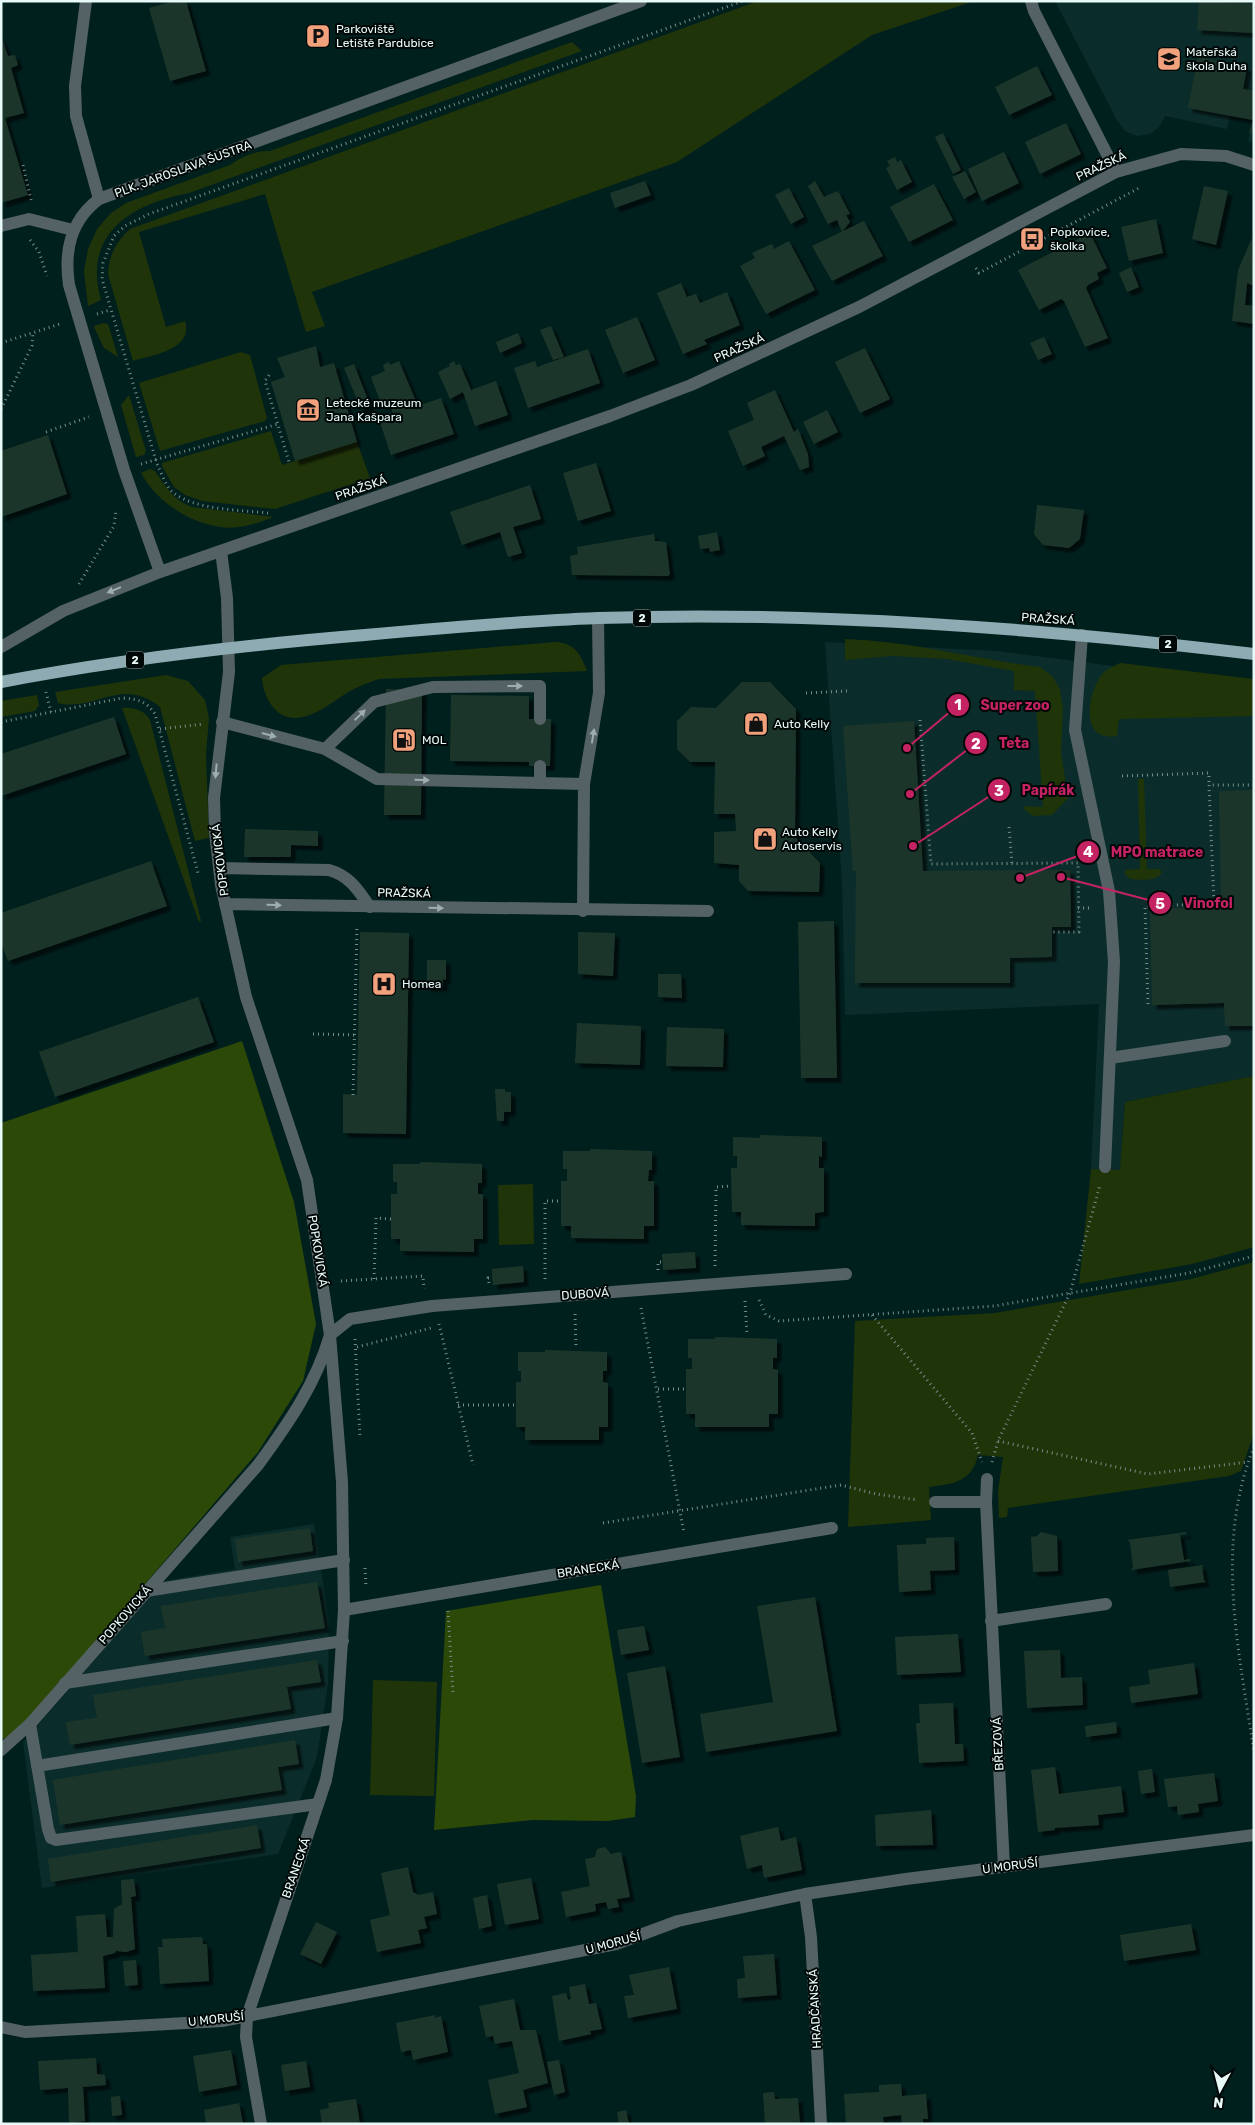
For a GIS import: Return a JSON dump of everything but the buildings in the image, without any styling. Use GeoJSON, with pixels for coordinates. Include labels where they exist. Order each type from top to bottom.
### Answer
{"type":"FeatureCollection","features":[{"type":"Feature","properties":{"kind":"main road","name":"PRAŽSKÁ"},"geometry":{"type":"LineString","coordinates":[[1,682],[147,658],[228,648],[475,625],[598,618],[813,620],[971,627],[1082,636],[1254,654]]}},
{"type":"Feature","properties":{"kind":"street"},"geometry":{"type":"LineString","coordinates":[[86,1],[75,86],[76,116],[99,199]]}},
{"type":"Feature","properties":{"kind":"street","name":"PLK. JAROSLAVA ŠUSTRA"},"geometry":{"type":"LineString","coordinates":[[160,572],[124,470],[78,319],[67,268],[69,242],[73,230],[90,206],[99,199],[640,1]]}},
{"type":"Feature","properties":{"kind":"street"},"geometry":{"type":"LineString","coordinates":[[1031,1],[1034,11],[1116,172]]}},
{"type":"Feature","properties":{"kind":"street","name":"PRAŽSKÁ"},"geometry":{"type":"LineString","coordinates":[[1,647],[63,611],[160,572],[610,416],[691,385],[850,311],[1116,172],[1181,154],[1226,156],[1254,165]]}},
{"type":"Feature","properties":{"kind":"street"},"geometry":{"type":"LineString","coordinates":[[1,226],[29,220],[73,230]]}},
{"type":"Feature","properties":{"kind":"street","name":"POPKOVICKÁ"},"geometry":{"type":"LineString","coordinates":[[1,1750],[30,1724],[258,1464],[290,1421],[313,1382],[323,1359],[330,1335],[304,1166],[246,997],[225,904],[219,868],[214,798],[228,672],[227,598],[221,551]]}},
{"type":"Feature","properties":{"kind":"street"},"geometry":{"type":"LineString","coordinates":[[583,911],[584,784],[599,693],[598,618]]}},
{"type":"Feature","properties":{"kind":"street"},"geometry":{"type":"LineString","coordinates":[[1082,636],[1075,730],[1109,891],[1114,962],[1105,1167]]}},
{"type":"Feature","properties":{"kind":"street"},"geometry":{"type":"LineString","coordinates":[[325,749],[374,702],[432,687],[540,686],[540,719]]}},
{"type":"Feature","properties":{"kind":"street"},"geometry":{"type":"LineString","coordinates":[[222,722],[325,749],[377,779],[584,784]]}},
{"type":"Feature","properties":{"kind":"street"},"geometry":{"type":"LineString","coordinates":[[540,766],[540,783]]}},
{"type":"Feature","properties":{"kind":"street"},"geometry":{"type":"LineString","coordinates":[[219,868],[329,870],[342,874],[352,882],[370,907]]}},
{"type":"Feature","properties":{"kind":"street","name":"PRAŽSKÁ"},"geometry":{"type":"LineString","coordinates":[[225,904],[583,911],[708,911]]}},
{"type":"Feature","properties":{"kind":"street"},"geometry":{"type":"LineString","coordinates":[[1110,1058],[1225,1041]]}},
{"type":"Feature","properties":{"kind":"street","name":"DUBOVÁ"},"geometry":{"type":"LineString","coordinates":[[330,1335],[350,1319],[432,1306],[846,1274]]}},
{"type":"Feature","properties":{"kind":"street","name":"BRANECKÁ"},"geometry":{"type":"LineString","coordinates":[[261,2124],[246,2037],[247,2017],[318,1804],[331,1758],[337,1718],[343,1641],[344,1560],[339,1428],[330,1335]]}},
{"type":"Feature","properties":{"kind":"street","name":"BŘEZOVÁ"},"geometry":{"type":"LineString","coordinates":[[987,1479],[986,1502],[991,1621],[1004,1867]]}},
{"type":"Feature","properties":{"kind":"street"},"geometry":{"type":"LineString","coordinates":[[935,1502],[986,1502]]}},
{"type":"Feature","properties":{"kind":"street","name":"BRANECKÁ"},"geometry":{"type":"LineString","coordinates":[[344,1610],[832,1528]]}},
{"type":"Feature","properties":{"kind":"street"},"geometry":{"type":"LineString","coordinates":[[146,1590],[344,1560]]}},
{"type":"Feature","properties":{"kind":"street"},"geometry":{"type":"LineString","coordinates":[[991,1621],[1106,1604]]}},
{"type":"Feature","properties":{"kind":"street"},"geometry":{"type":"LineString","coordinates":[[65,1683],[343,1641]]}},
{"type":"Feature","properties":{"kind":"street"},"geometry":{"type":"LineString","coordinates":[[37,1766],[337,1718]]}},
{"type":"Feature","properties":{"kind":"street"},"geometry":{"type":"LineString","coordinates":[[30,1724],[48,1829],[51,1838],[56,1840],[318,1804]]}},
{"type":"Feature","properties":{"kind":"street","name":"U MORUŠÍ"},"geometry":{"type":"LineString","coordinates":[[1,2027],[25,2032],[222,2021],[616,1944],[687,1919],[805,1894],[906,1879],[1254,1835]]}},
{"type":"Feature","properties":{"kind":"street","name":"HRADČANSKÁ"},"geometry":{"type":"LineString","coordinates":[[805,1894],[810,1937],[821,2124]]}},
{"type":"Feature","properties":{"kind":"path"},"geometry":{"type":"LineString","coordinates":[[275,514],[200,505],[182,498],[170,490],[156,460],[102,279],[103,263],[114,236],[148,214],[743,1]]}},
{"type":"Feature","properties":{"kind":"path"},"geometry":{"type":"LineString","coordinates":[[23,165],[33,200],[25,202]]}},
{"type":"Feature","properties":{"kind":"path"},"geometry":{"type":"LineString","coordinates":[[966,250],[979,273],[1144,186]]}},
{"type":"Feature","properties":{"kind":"path"},"geometry":{"type":"LineString","coordinates":[[25,238],[37,246],[47,279]]}},
{"type":"Feature","properties":{"kind":"path"},"geometry":{"type":"LineString","coordinates":[[1,343],[110,310]]}},
{"type":"Feature","properties":{"kind":"path"},"geometry":{"type":"LineString","coordinates":[[58,315],[64,334]]}},
{"type":"Feature","properties":{"kind":"path"},"geometry":{"type":"LineString","coordinates":[[1,409],[32,346],[33,333]]}},
{"type":"Feature","properties":{"kind":"path"},"geometry":{"type":"LineString","coordinates":[[270,375],[264,381],[289,462]]}},
{"type":"Feature","properties":{"kind":"path"},"geometry":{"type":"LineString","coordinates":[[85,408],[91,427]]}},
{"type":"Feature","properties":{"kind":"path"},"geometry":{"type":"LineString","coordinates":[[46,432],[106,411]]}},
{"type":"Feature","properties":{"kind":"path"},"geometry":{"type":"LineString","coordinates":[[124,470],[278,424]]}},
{"type":"Feature","properties":{"kind":"path"},"geometry":{"type":"LineString","coordinates":[[74,593],[114,526],[116,517],[113,502]]}},
{"type":"Feature","properties":{"kind":"path"},"geometry":{"type":"LineString","coordinates":[[806,693],[847,691]]}},
{"type":"Feature","properties":{"kind":"path"},"geometry":{"type":"LineString","coordinates":[[46,693],[51,712]]}},
{"type":"Feature","properties":{"kind":"path"},"geometry":{"type":"LineString","coordinates":[[1,722],[108,700],[137,699],[148,704],[155,714],[160,729],[198,874]]}},
{"type":"Feature","properties":{"kind":"path"},"geometry":{"type":"LineString","coordinates":[[920,720],[931,864],[1078,863],[1079,932],[1052,932]]}},
{"type":"Feature","properties":{"kind":"path"},"geometry":{"type":"LineString","coordinates":[[160,729],[222,722]]}},
{"type":"Feature","properties":{"kind":"path"},"geometry":{"type":"LineString","coordinates":[[1122,776],[1209,773],[1214,904],[1145,906],[1148,1004]]}},
{"type":"Feature","properties":{"kind":"path"},"geometry":{"type":"LineString","coordinates":[[1209,785],[1254,785]]}},
{"type":"Feature","properties":{"kind":"path"},"geometry":{"type":"LineString","coordinates":[[1009,827],[1012,864]]}},
{"type":"Feature","properties":{"kind":"path"},"geometry":{"type":"LineString","coordinates":[[353,1095],[356,1035],[356,926],[364,926]]}},
{"type":"Feature","properties":{"kind":"path"},"geometry":{"type":"LineString","coordinates":[[312,1034],[356,1035]]}},
{"type":"Feature","properties":{"kind":"path"},"geometry":{"type":"LineString","coordinates":[[987,1479],[998,1440],[1070,1293],[1105,1167]]}},
{"type":"Feature","properties":{"kind":"path"},"geometry":{"type":"LineString","coordinates":[[715,1275],[716,1187],[732,1186]]}},
{"type":"Feature","properties":{"kind":"path"},"geometry":{"type":"LineString","coordinates":[[545,1285],[545,1201],[561,1201]]}},
{"type":"Feature","properties":{"kind":"path"},"geometry":{"type":"LineString","coordinates":[[374,1279],[376,1218],[391,1218]]}},
{"type":"Feature","properties":{"kind":"path"},"geometry":{"type":"LineString","coordinates":[[757,1281],[759,1303],[766,1316],[779,1320],[994,1306],[1189,1273],[1254,1256]]}},
{"type":"Feature","properties":{"kind":"path"},"geometry":{"type":"LineString","coordinates":[[341,1281],[423,1276],[424,1294],[432,1306],[439,1326],[473,1465]]}},
{"type":"Feature","properties":{"kind":"path"},"geometry":{"type":"LineString","coordinates":[[744,1282],[747,1335]]}},
{"type":"Feature","properties":{"kind":"path"},"geometry":{"type":"LineString","coordinates":[[637,1290],[658,1389],[688,1553]]}},
{"type":"Feature","properties":{"kind":"path"},"geometry":{"type":"LineString","coordinates":[[575,1295],[576,1348]]}},
{"type":"Feature","properties":{"kind":"path"},"geometry":{"type":"LineString","coordinates":[[872,1315],[972,1433],[987,1479]]}},
{"type":"Feature","properties":{"kind":"path"},"geometry":{"type":"LineString","coordinates":[[357,1348],[439,1326]]}},
{"type":"Feature","properties":{"kind":"path"},"geometry":{"type":"LineString","coordinates":[[658,1389],[686,1389]]}},
{"type":"Feature","properties":{"kind":"path"},"geometry":{"type":"LineString","coordinates":[[458,1405],[516,1405]]}},
{"type":"Feature","properties":{"kind":"path"},"geometry":{"type":"LineString","coordinates":[[998,1440],[1148,1474],[1248,1462]]}},
{"type":"Feature","properties":{"kind":"path"},"geometry":{"type":"LineString","coordinates":[[1254,1447],[1248,1462],[1234,1527],[1232,1594],[1254,1752]]}},
{"type":"Feature","properties":{"kind":"path"},"geometry":{"type":"LineString","coordinates":[[603,1524],[841,1485],[876,1494],[935,1502]]}},
{"type":"Feature","properties":{"kind":"path"},"geometry":{"type":"LineString","coordinates":[[448,1605],[453,1693]]}},
{"type":"Feature","properties":{"kind":"shaded area","name":"Mateřská škola Duha"},"geometry":{"type":"Polygon","coordinates":[[[1055,1],[1254,1],[1254,142],[1248,141],[1253,120],[1230,116],[1227,129],[1165,116],[1159,127],[1150,134],[1137,136],[1125,131],[1117,120],[1055,1]]]}},
{"type":"Feature","properties":{"kind":"shaded area"},"geometry":{"type":"Polygon","coordinates":[[[825,642],[996,651],[1254,684],[1254,1076],[1125,1102],[1120,1171],[1091,1169],[1099,1004],[845,1015],[842,881],[825,642]]]}},
{"type":"Feature","properties":{"kind":"shaded area"},"geometry":{"type":"Polygon","coordinates":[[[314,1524],[329,1623],[328,1683],[317,1757],[278,1854],[42,1888],[23,1742],[164,1581],[235,1569],[230,1537],[314,1524]]]}},
{"type":"Feature","properties":{"kind":"green space"},"geometry":{"type":"Polygon","coordinates":[[[758,1],[974,1],[872,35],[677,162],[312,292],[325,326],[306,332],[265,194],[139,232],[166,327],[185,321],[186,331],[178,345],[170,350],[133,361],[108,274],[114,249],[130,229],[758,1]]]}},
{"type":"Feature","properties":{"kind":"green space"},"geometry":{"type":"Polygon","coordinates":[[[572,42],[582,51],[189,193],[148,205],[131,214],[116,226],[105,240],[99,257],[97,277],[101,300],[88,306],[84,271],[88,249],[97,229],[111,213],[126,203],[230,165],[249,155],[270,151],[572,42]]]}},
{"type":"Feature","properties":{"kind":"green space"},"geometry":{"type":"Polygon","coordinates":[[[104,323],[108,324],[118,357],[104,348],[95,329],[94,326],[104,323]]]}},
{"type":"Feature","properties":{"kind":"green space"},"geometry":{"type":"Polygon","coordinates":[[[241,352],[250,355],[267,418],[265,421],[160,451],[139,383],[241,352]]]}},
{"type":"Feature","properties":{"kind":"green space"},"geometry":{"type":"Polygon","coordinates":[[[129,395],[146,451],[144,455],[136,457],[121,405],[129,395]]]}},
{"type":"Feature","properties":{"kind":"green space"},"geometry":{"type":"Polygon","coordinates":[[[271,431],[282,465],[357,442],[370,478],[275,509],[202,501],[185,495],[174,487],[162,466],[162,463],[271,431]]]}},
{"type":"Feature","properties":{"kind":"green space"},"geometry":{"type":"Polygon","coordinates":[[[150,469],[155,471],[175,497],[192,507],[274,517],[255,524],[234,528],[209,525],[197,521],[175,509],[155,493],[141,473],[150,469]]]}},
{"type":"Feature","properties":{"kind":"green space"},"geometry":{"type":"Polygon","coordinates":[[[845,639],[894,643],[1040,667],[1052,676],[1060,689],[1063,709],[1061,752],[1068,798],[1052,815],[1033,816],[1024,809],[1024,806],[1043,807],[1035,691],[1014,690],[1014,671],[947,659],[892,656],[845,660],[845,639]]]}},
{"type":"Feature","properties":{"kind":"green space"},"geometry":{"type":"Polygon","coordinates":[[[556,642],[573,647],[587,671],[379,679],[354,689],[311,715],[295,718],[281,714],[271,704],[267,698],[262,678],[281,665],[556,642]]]}},
{"type":"Feature","properties":{"kind":"green space"},"geometry":{"type":"Polygon","coordinates":[[[1120,663],[1254,679],[1254,716],[1119,719],[1117,736],[1105,736],[1097,732],[1092,724],[1090,703],[1097,681],[1103,673],[1120,663]]]}},
{"type":"Feature","properties":{"kind":"green space"},"geometry":{"type":"Polygon","coordinates":[[[166,675],[188,681],[205,700],[209,718],[206,754],[209,838],[195,841],[160,707],[146,698],[122,694],[88,702],[62,704],[58,703],[55,692],[166,675]]]}},
{"type":"Feature","properties":{"kind":"green space"},"geometry":{"type":"Polygon","coordinates":[[[37,695],[39,705],[35,711],[1,717],[1,701],[37,695]]]}},
{"type":"Feature","properties":{"kind":"green space"},"geometry":{"type":"Polygon","coordinates":[[[122,708],[138,710],[150,720],[201,921],[199,922],[122,708]]]}},
{"type":"Feature","properties":{"kind":"green space"},"geometry":{"type":"Polygon","coordinates":[[[1138,779],[1144,779],[1147,869],[1159,869],[1162,872],[1153,879],[1148,880],[1130,879],[1124,873],[1126,870],[1140,869],[1138,779]]]}},
{"type":"Feature","properties":{"kind":"green space"},"geometry":{"type":"Polygon","coordinates":[[[242,1041],[294,1202],[316,1324],[303,1381],[258,1452],[20,1730],[1,1740],[1,1123],[242,1041]]]}},
{"type":"Feature","properties":{"kind":"green space"},"geometry":{"type":"Polygon","coordinates":[[[1254,1076],[1254,1247],[1192,1264],[1079,1284],[1091,1169],[1120,1170],[1125,1102],[1254,1076]]]}},
{"type":"Feature","properties":{"kind":"green space"},"geometry":{"type":"Polygon","coordinates":[[[533,1184],[534,1244],[499,1245],[498,1185],[533,1184]]]}},
{"type":"Feature","properties":{"kind":"green space"},"geometry":{"type":"Polygon","coordinates":[[[1254,1262],[1254,1433],[1241,1471],[1229,1476],[1008,1508],[1007,1517],[999,1518],[998,1491],[1003,1457],[978,1455],[971,1471],[960,1480],[946,1485],[929,1487],[931,1520],[848,1527],[855,1321],[995,1313],[1191,1279],[1254,1262]]]}},
{"type":"Feature","properties":{"kind":"green space"},"geometry":{"type":"Polygon","coordinates":[[[601,1585],[636,1796],[635,1817],[608,1821],[532,1820],[434,1830],[446,1611],[601,1585]]]}},
{"type":"Feature","properties":{"kind":"green space"},"geometry":{"type":"Polygon","coordinates":[[[373,1680],[437,1682],[434,1796],[370,1795],[373,1680]]]}},
{"type":"Feature","properties":{"kind":"place","name":"Parkoviště Letiště Pardubice"},"geometry":{"type":"Point","coordinates":[318,36]}},
{"type":"Feature","properties":{"kind":"place","name":"Mateřská škola Duha"},"geometry":{"type":"Point","coordinates":[1169,59]}},
{"type":"Feature","properties":{"kind":"place","name":"Popkovice, školka"},"geometry":{"type":"Point","coordinates":[1032,239]}},
{"type":"Feature","properties":{"kind":"place","name":"Letecké muzeum Jana Kašpara"},"geometry":{"type":"Point","coordinates":[308,410]}},
{"type":"Feature","properties":{"kind":"place","name":"Auto Kelly"},"geometry":{"type":"Point","coordinates":[756,724]}},
{"type":"Feature","properties":{"kind":"place","name":"MOL"},"geometry":{"type":"Point","coordinates":[404,740]}},
{"type":"Feature","properties":{"kind":"place","name":"Super zoo"},"geometry":{"type":"Point","coordinates":[907,748]}},
{"type":"Feature","properties":{"kind":"place","name":"Teta"},"geometry":{"type":"Point","coordinates":[910,794]}},
{"type":"Feature","properties":{"kind":"place","name":"Auto Kelly Autoservis"},"geometry":{"type":"Point","coordinates":[765,839]}},
{"type":"Feature","properties":{"kind":"place","name":"Papírák"},"geometry":{"type":"Point","coordinates":[913,846]}},
{"type":"Feature","properties":{"kind":"place","name":"Vinofol"},"geometry":{"type":"Point","coordinates":[1061,877]}},
{"type":"Feature","properties":{"kind":"place","name":"MPO matrace"},"geometry":{"type":"Point","coordinates":[1020,878]}},
{"type":"Feature","properties":{"kind":"place","name":"Homea"},"geometry":{"type":"Point","coordinates":[384,984]}}]}
